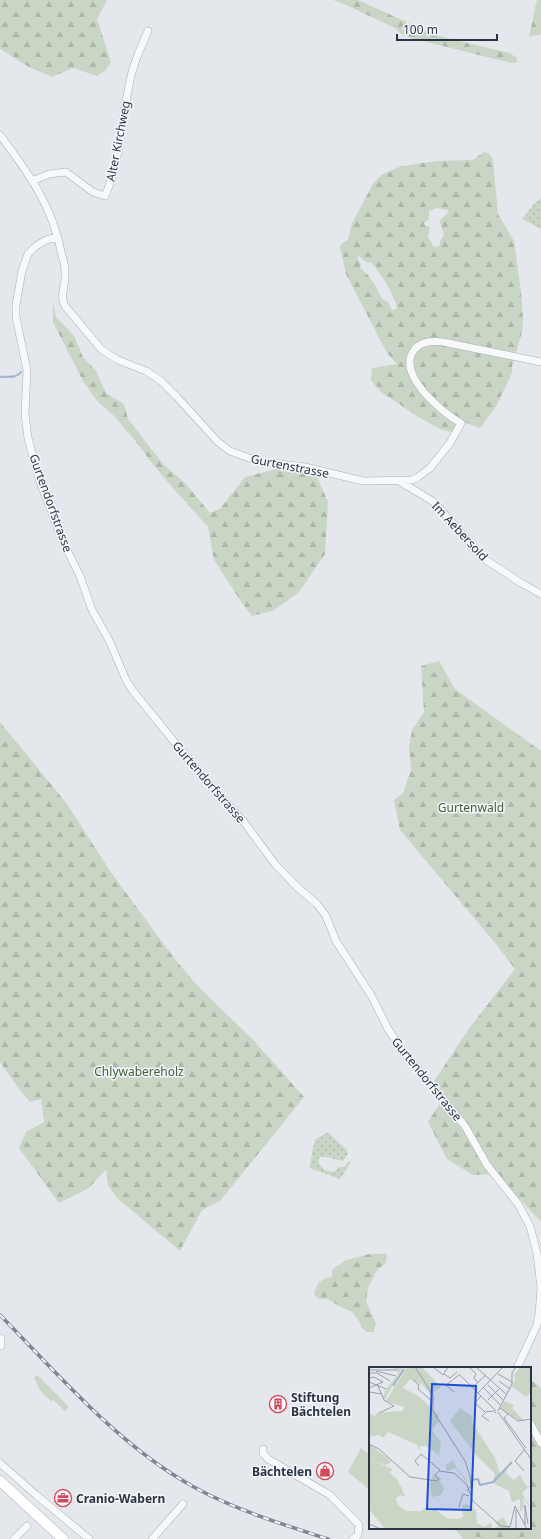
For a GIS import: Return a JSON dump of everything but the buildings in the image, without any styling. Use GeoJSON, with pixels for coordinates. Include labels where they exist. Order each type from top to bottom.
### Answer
{"type":"FeatureCollection","features":[{"type":"Feature","properties":{"kind":"main road"},"geometry":{"type":"LineString","coordinates":[[0,1481],[63,1539]]}},
{"type":"Feature","properties":{"kind":"street","name":"Alter Kirchweg"},"geometry":{"type":"LineString","coordinates":[[32,181],[46,174],[66,172],[93,192],[105,196],[118,151],[130,78],[148,31]]}},
{"type":"Feature","properties":{"kind":"street","name":"Gurtenstrasse"},"geometry":{"type":"LineString","coordinates":[[0,135],[24,166],[55,223],[65,274],[62,297],[62,301],[65,306],[101,349],[114,358],[146,371],[160,380],[223,446],[249,458],[263,462],[305,467],[350,479],[399,481],[412,480],[424,473],[450,443],[461,422],[446,414],[424,392],[417,382],[412,372],[410,363],[412,353],[418,346],[429,342],[443,342],[541,362]]}},
{"type":"Feature","properties":{"kind":"street","name":"Gurtendorfstrasse"},"geometry":{"type":"LineString","coordinates":[[58,237],[46,240],[36,246],[28,254],[22,271],[16,305],[16,317],[27,370],[26,414],[30,448],[39,479],[64,544],[80,576],[92,610],[109,640],[126,680],[133,691],[202,776],[244,822],[275,864],[296,887],[317,904],[326,916],[336,942],[371,995],[388,1029],[399,1045],[465,1126],[487,1165],[518,1204],[530,1226],[538,1253],[541,1288],[538,1332],[518,1367]]}},
{"type":"Feature","properties":{"kind":"street","name":"Im Aebersold"},"geometry":{"type":"LineString","coordinates":[[399,481],[434,502],[482,558],[541,594]]}},
{"type":"Feature","properties":{"kind":"street"},"geometry":{"type":"LineString","coordinates":[[0,1339],[0,1344]]}},
{"type":"Feature","properties":{"kind":"street"},"geometry":{"type":"LineString","coordinates":[[531,1425],[541,1443]]}},
{"type":"Feature","properties":{"kind":"street"},"geometry":{"type":"LineString","coordinates":[[263,1449],[263,1453],[268,1459],[335,1500],[359,1525],[358,1535],[353,1539]]}},
{"type":"Feature","properties":{"kind":"street"},"geometry":{"type":"LineString","coordinates":[[0,1463],[89,1539]]}},
{"type":"Feature","properties":{"kind":"street"},"geometry":{"type":"LineString","coordinates":[[152,1539],[183,1504]]}},
{"type":"Feature","properties":{"kind":"street"},"geometry":{"type":"LineString","coordinates":[[14,1539],[27,1526]]}},
{"type":"Feature","properties":{"kind":"green space"},"geometry":{"type":"Polygon","coordinates":[[[0,0],[107,0],[97,19],[111,62],[106,70],[97,76],[73,68],[52,77],[29,67],[0,49],[0,0]]]}},
{"type":"Feature","properties":{"kind":"green space"},"geometry":{"type":"Polygon","coordinates":[[[333,0],[358,0],[435,35],[509,53],[516,57],[518,61],[515,63],[507,62],[411,38],[401,34],[395,28],[333,0]]]}},
{"type":"Feature","properties":{"kind":"green space"},"geometry":{"type":"Polygon","coordinates":[[[537,0],[541,0],[541,34],[529,37],[537,0]]]}},
{"type":"Feature","properties":{"kind":"green space"},"geometry":{"type":"Polygon","coordinates":[[[484,152],[489,154],[493,159],[498,214],[514,241],[523,319],[522,332],[512,366],[512,373],[497,405],[480,428],[461,421],[455,433],[440,429],[417,416],[381,392],[371,380],[372,368],[397,364],[387,353],[346,274],[340,247],[341,244],[348,240],[352,223],[373,184],[381,175],[399,167],[415,164],[437,161],[473,160],[484,152]],[[437,208],[429,211],[429,219],[424,223],[425,226],[430,227],[428,237],[434,247],[440,246],[440,241],[444,235],[440,222],[441,219],[449,212],[447,210],[437,208]],[[359,256],[357,258],[361,264],[360,268],[373,282],[382,299],[388,302],[391,309],[395,310],[397,307],[395,301],[383,278],[371,262],[367,263],[359,256]]]}},
{"type":"Feature","properties":{"kind":"green space"},"geometry":{"type":"Polygon","coordinates":[[[541,198],[541,229],[522,219],[541,198]]]}},
{"type":"Feature","properties":{"kind":"green space"},"geometry":{"type":"Polygon","coordinates":[[[53,303],[56,317],[74,336],[83,357],[96,371],[106,393],[124,404],[128,419],[163,464],[186,484],[210,513],[220,509],[245,477],[280,468],[315,473],[328,502],[325,554],[299,592],[273,611],[252,616],[214,560],[208,527],[173,488],[114,416],[98,402],[83,381],[53,322],[53,303]]]}},
{"type":"Feature","properties":{"kind":"green space","name":"Gurtenwald"},"geometry":{"type":"Polygon","coordinates":[[[439,661],[455,689],[541,751],[541,1222],[497,1174],[473,1175],[447,1159],[428,1122],[444,1097],[433,1083],[468,1030],[515,969],[496,944],[400,830],[394,800],[403,793],[411,770],[409,746],[412,730],[424,712],[421,666],[439,661]]]}},
{"type":"Feature","properties":{"kind":"green space","name":"Chlywabereholz"},"geometry":{"type":"Polygon","coordinates":[[[0,722],[67,804],[110,871],[174,958],[196,984],[255,1042],[304,1097],[220,1201],[202,1210],[180,1251],[116,1197],[108,1185],[106,1169],[89,1188],[59,1203],[19,1148],[26,1132],[44,1122],[41,1099],[30,1102],[0,1062],[0,722]]]}},
{"type":"Feature","properties":{"kind":"green space"},"geometry":{"type":"Polygon","coordinates":[[[328,1132],[347,1150],[348,1154],[343,1161],[320,1157],[318,1161],[324,1169],[334,1172],[339,1167],[344,1167],[349,1161],[351,1162],[340,1179],[310,1168],[315,1140],[328,1132]]]}},
{"type":"Feature","properties":{"kind":"green space"},"geometry":{"type":"Polygon","coordinates":[[[370,1254],[387,1254],[386,1263],[377,1270],[368,1288],[366,1302],[376,1323],[374,1332],[367,1332],[362,1328],[352,1312],[328,1299],[318,1299],[314,1294],[320,1282],[332,1277],[332,1270],[346,1260],[370,1254]]]}},
{"type":"Feature","properties":{"kind":"green space"},"geometry":{"type":"Polygon","coordinates":[[[37,1375],[69,1407],[65,1411],[41,1392],[34,1378],[37,1375]]]}},
{"type":"Feature","properties":{"kind":"green space"},"geometry":{"type":"Polygon","coordinates":[[[531,1380],[541,1388],[541,1539],[463,1539],[455,1529],[531,1529],[531,1380]]]}},
{"type":"Feature","properties":{"kind":"green space"},"geometry":{"type":"Polygon","coordinates":[[[361,1448],[369,1455],[369,1489],[348,1472],[361,1448]]]}},
{"type":"Feature","properties":{"kind":"waterway"},"geometry":{"type":"LineString","coordinates":[[0,377],[17,376],[21,372]]}},
{"type":"Feature","properties":{"kind":"railway"},"geometry":{"type":"LineString","coordinates":[[0,1315],[90,1408],[114,1430],[165,1469],[208,1495],[259,1516],[328,1539]]}},
{"type":"Feature","properties":{"kind":"place","name":"Stiftung Bächtelen"},"geometry":{"type":"Point","coordinates":[278,1404]}},
{"type":"Feature","properties":{"kind":"place","name":"Bächtelen"},"geometry":{"type":"Point","coordinates":[325,1471]}},
{"type":"Feature","properties":{"kind":"place","name":"Cranio-Wabern"},"geometry":{"type":"Point","coordinates":[63,1498]}}]}
